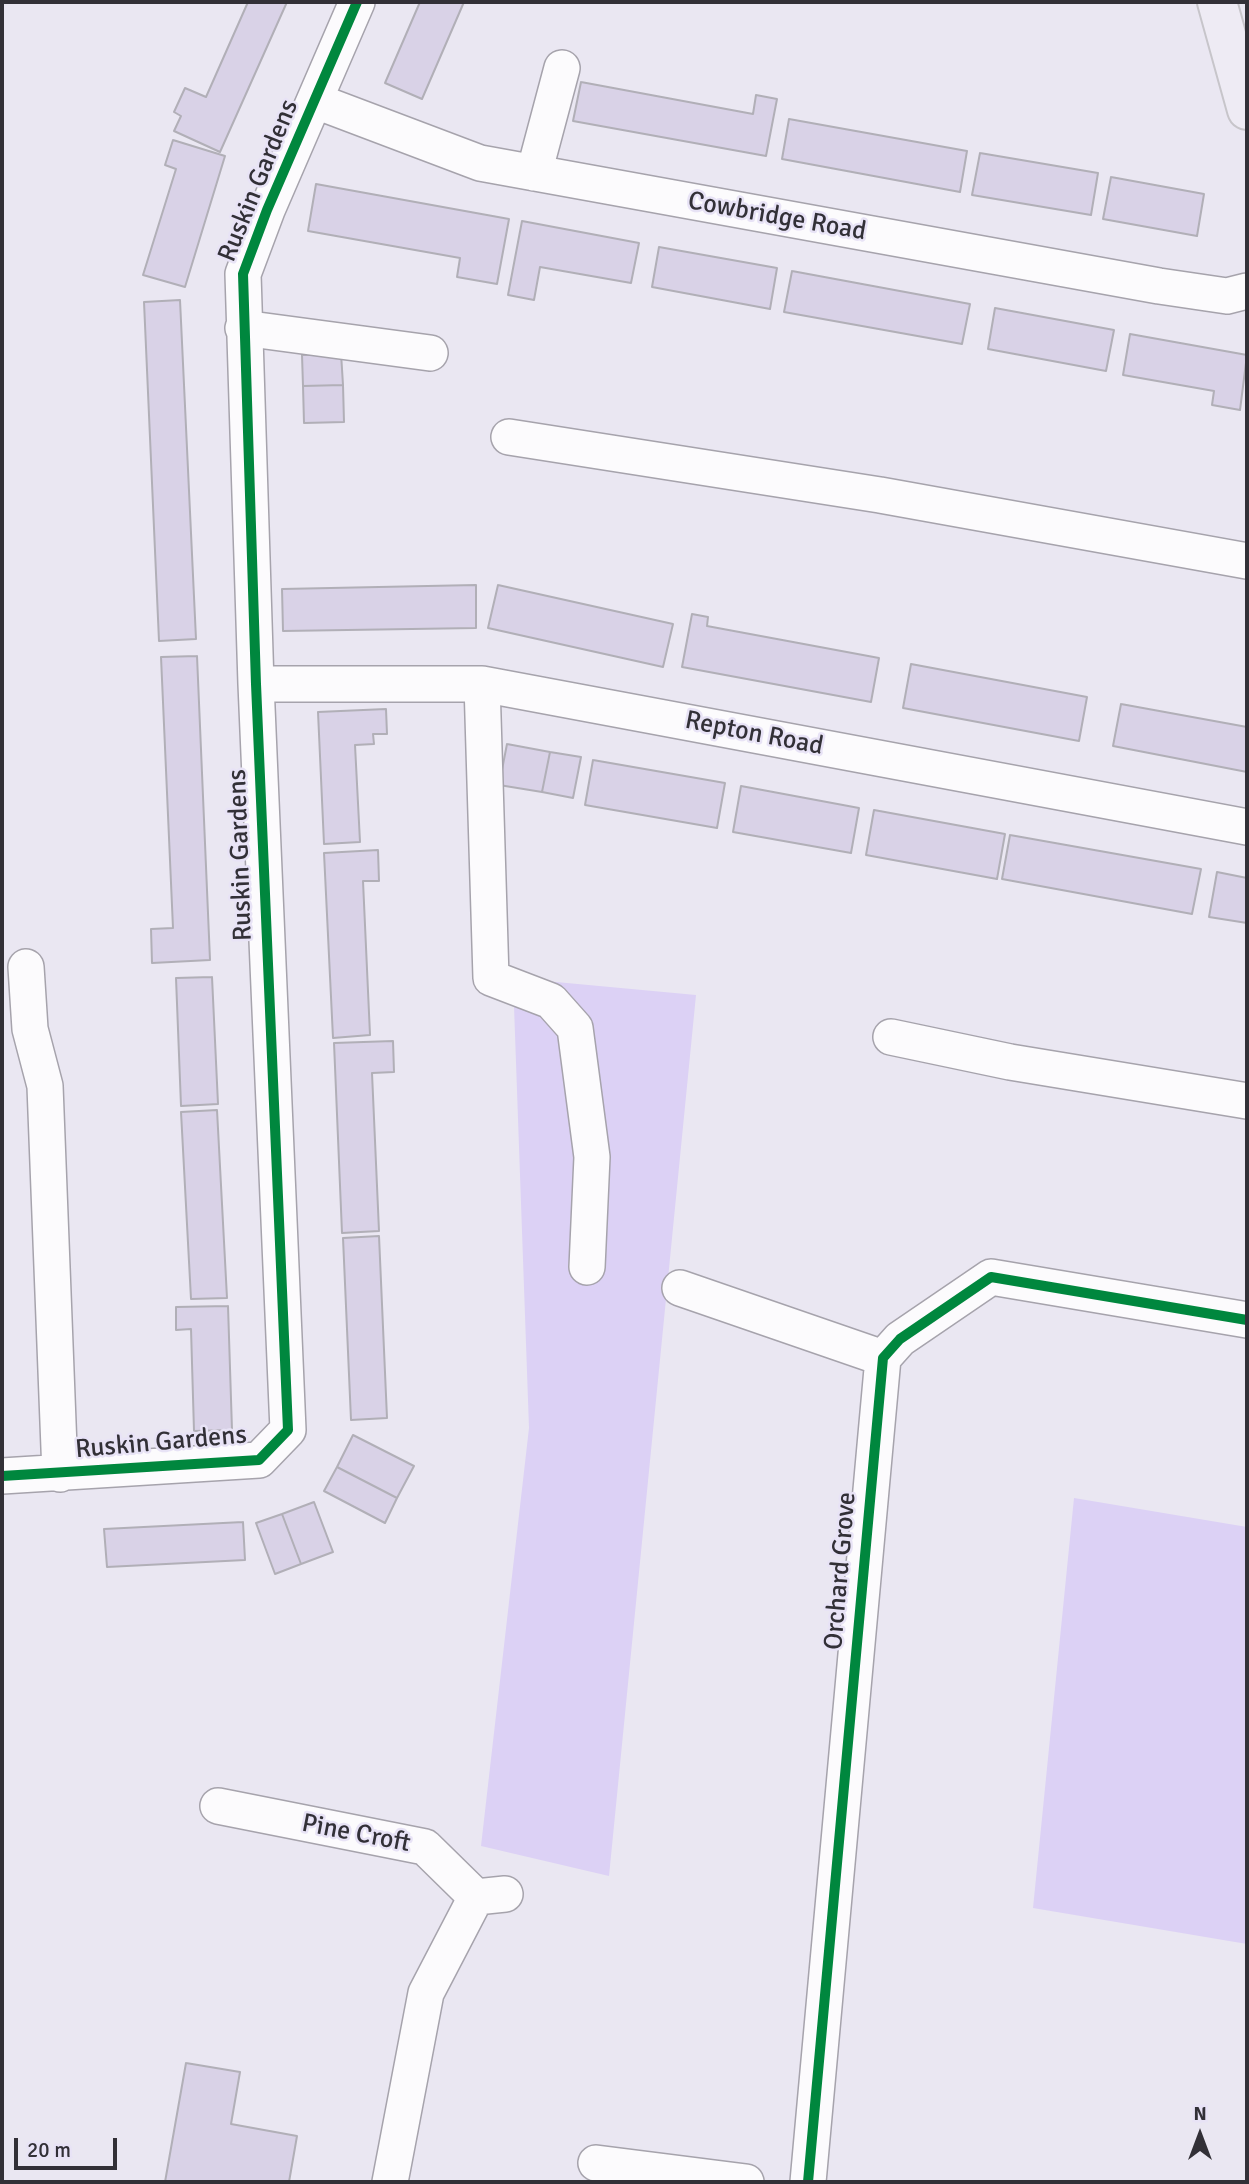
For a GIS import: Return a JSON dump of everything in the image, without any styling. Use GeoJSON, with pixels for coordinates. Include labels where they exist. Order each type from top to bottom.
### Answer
{"type":"FeatureCollection","features":[{"type":"Feature","properties":{"kind":"main road"},"geometry":{"type":"LineString","coordinates":[[1217,2],[1239,45],[1247,110]]}},
{"type":"Feature","properties":{"kind":"street","name":"Ruskin Gardens"},"geometry":{"type":"LineString","coordinates":[[2,1476],[259,1460],[288,1430],[256,684],[243,274],[267,210],[357,2]]}},
{"type":"Feature","properties":{"kind":"street"},"geometry":{"type":"LineString","coordinates":[[534,173],[562,68]]}},
{"type":"Feature","properties":{"kind":"street","name":"Cowbridge Road"},"geometry":{"type":"LineString","coordinates":[[316,102],[480,163],[1158,286],[1227,296],[1247,291]]}},
{"type":"Feature","properties":{"kind":"street"},"geometry":{"type":"LineString","coordinates":[[243,328],[430,353]]}},
{"type":"Feature","properties":{"kind":"street"},"geometry":{"type":"LineString","coordinates":[[509,437],[880,495],[1247,561]]}},
{"type":"Feature","properties":{"kind":"street","name":"Repton Road"},"geometry":{"type":"LineString","coordinates":[[256,684],[482,684],[1247,827]]}},
{"type":"Feature","properties":{"kind":"street"},"geometry":{"type":"LineString","coordinates":[[482,684],[491,978],[551,1001],[575,1028],[592,1157],[587,1267]]}},
{"type":"Feature","properties":{"kind":"street"},"geometry":{"type":"LineString","coordinates":[[26,967],[30,1029],[46,1086],[60,1474]]}},
{"type":"Feature","properties":{"kind":"street"},"geometry":{"type":"LineString","coordinates":[[891,1037],[1010,1062],[1247,1101]]}},
{"type":"Feature","properties":{"kind":"street"},"geometry":{"type":"LineString","coordinates":[[680,1288],[883,1358],[900,1339],[991,1276],[1247,1320]]}},
{"type":"Feature","properties":{"kind":"street","name":"Orchard Grove"},"geometry":{"type":"LineString","coordinates":[[808,2182],[883,1358]]}},
{"type":"Feature","properties":{"kind":"street","name":"Pine Croft"},"geometry":{"type":"LineString","coordinates":[[218,1806],[425,1847],[490,1896],[426,1993],[390,2182]]}},
{"type":"Feature","properties":{"kind":"street"},"geometry":{"type":"LineString","coordinates":[[596,2163],[746,2182]]}},
{"type":"Feature","properties":{"kind":"shaded area"},"geometry":{"type":"Polygon","coordinates":[[[513,978],[696,995],[609,1876],[481,1846],[529,1428],[513,978]]]}},
{"type":"Feature","properties":{"kind":"shaded area"},"geometry":{"type":"Polygon","coordinates":[[[1074,1498],[1247,1527],[1247,1944],[1033,1908],[1074,1498]]]}},
{"type":"Feature","properties":{"kind":"building"},"geometry":{"type":"Polygon","coordinates":[[[248,2],[287,2],[220,152],[174,131],[181,116],[174,112],[185,88],[206,97],[248,2]]]}},
{"type":"Feature","properties":{"kind":"building"},"geometry":{"type":"Polygon","coordinates":[[[420,2],[464,2],[422,99],[385,83],[420,2]]]}},
{"type":"Feature","properties":{"kind":"building"},"geometry":{"type":"Polygon","coordinates":[[[581,82],[753,114],[756,95],[777,99],[766,156],[573,121],[581,82]]]}},
{"type":"Feature","properties":{"kind":"building"},"geometry":{"type":"Polygon","coordinates":[[[789,119],[967,151],[960,192],[782,159],[789,119]]]}},
{"type":"Feature","properties":{"kind":"building"},"geometry":{"type":"Polygon","coordinates":[[[173,140],[225,156],[185,287],[143,275],[176,169],[165,165],[173,140]]]}},
{"type":"Feature","properties":{"kind":"building"},"geometry":{"type":"Polygon","coordinates":[[[980,153],[1098,173],[1091,215],[972,195],[980,153]]]}},
{"type":"Feature","properties":{"kind":"building"},"geometry":{"type":"Polygon","coordinates":[[[1111,177],[1204,194],[1197,236],[1103,219],[1111,177]]]}},
{"type":"Feature","properties":{"kind":"building"},"geometry":{"type":"Polygon","coordinates":[[[316,184],[509,219],[497,284],[457,277],[460,258],[308,231],[316,184]]]}},
{"type":"Feature","properties":{"kind":"building"},"geometry":{"type":"Polygon","coordinates":[[[522,221],[639,243],[631,283],[540,267],[534,300],[508,295],[522,221]]]}},
{"type":"Feature","properties":{"kind":"building"},"geometry":{"type":"Polygon","coordinates":[[[659,247],[777,268],[770,309],[652,287],[659,247]]]}},
{"type":"Feature","properties":{"kind":"building"},"geometry":{"type":"Polygon","coordinates":[[[792,271],[970,304],[962,344],[784,312],[792,271]]]}},
{"type":"Feature","properties":{"kind":"building"},"geometry":{"type":"Polygon","coordinates":[[[180,300],[196,639],[159,641],[144,302],[180,300]]]}},
{"type":"Feature","properties":{"kind":"building"},"geometry":{"type":"Polygon","coordinates":[[[995,308],[1114,330],[1106,371],[988,349],[995,308]]]}},
{"type":"Feature","properties":{"kind":"building"},"geometry":{"type":"Polygon","coordinates":[[[1130,334],[1247,355],[1240,410],[1212,405],[1214,391],[1123,375],[1130,334]]]}},
{"type":"Feature","properties":{"kind":"building"},"geometry":{"type":"Polygon","coordinates":[[[341,353],[343,385],[303,386],[302,355],[341,353]]]}},
{"type":"Feature","properties":{"kind":"building"},"geometry":{"type":"Polygon","coordinates":[[[343,385],[344,422],[304,423],[303,386],[343,385]]]}},
{"type":"Feature","properties":{"kind":"building"},"geometry":{"type":"Polygon","coordinates":[[[476,585],[476,628],[283,631],[282,589],[476,585]]]}},
{"type":"Feature","properties":{"kind":"building"},"geometry":{"type":"Polygon","coordinates":[[[498,585],[673,624],[663,667],[488,628],[498,585]]]}},
{"type":"Feature","properties":{"kind":"building"},"geometry":{"type":"Polygon","coordinates":[[[692,614],[708,617],[707,626],[879,658],[871,702],[682,667],[692,614]]]}},
{"type":"Feature","properties":{"kind":"building"},"geometry":{"type":"Polygon","coordinates":[[[197,656],[210,960],[152,963],[151,929],[173,928],[161,657],[197,656]]]}},
{"type":"Feature","properties":{"kind":"building"},"geometry":{"type":"Polygon","coordinates":[[[911,664],[1087,697],[1079,741],[903,708],[911,664]]]}},
{"type":"Feature","properties":{"kind":"building"},"geometry":{"type":"Polygon","coordinates":[[[1121,704],[1247,727],[1247,772],[1113,746],[1121,704]]]}},
{"type":"Feature","properties":{"kind":"building"},"geometry":{"type":"Polygon","coordinates":[[[386,709],[387,734],[373,734],[374,744],[355,745],[360,842],[324,844],[318,712],[386,709]]]}},
{"type":"Feature","properties":{"kind":"building"},"geometry":{"type":"Polygon","coordinates":[[[507,744],[550,752],[542,792],[499,785],[507,744]]]}},
{"type":"Feature","properties":{"kind":"building"},"geometry":{"type":"Polygon","coordinates":[[[550,752],[581,757],[573,798],[542,792],[550,752]]]}},
{"type":"Feature","properties":{"kind":"building"},"geometry":{"type":"Polygon","coordinates":[[[593,760],[725,783],[717,828],[585,805],[593,760]]]}},
{"type":"Feature","properties":{"kind":"building"},"geometry":{"type":"Polygon","coordinates":[[[741,786],[859,808],[851,853],[733,832],[741,786]]]}},
{"type":"Feature","properties":{"kind":"building"},"geometry":{"type":"Polygon","coordinates":[[[874,810],[1005,834],[997,879],[866,855],[874,810]]]}},
{"type":"Feature","properties":{"kind":"building"},"geometry":{"type":"Polygon","coordinates":[[[1010,835],[1201,869],[1192,914],[1002,879],[1010,835]]]}},
{"type":"Feature","properties":{"kind":"building"},"geometry":{"type":"Polygon","coordinates":[[[378,850],[379,881],[363,881],[370,1035],[333,1038],[324,853],[378,850]]]}},
{"type":"Feature","properties":{"kind":"building"},"geometry":{"type":"Polygon","coordinates":[[[1217,872],[1247,878],[1247,923],[1209,917],[1217,872]]]}},
{"type":"Feature","properties":{"kind":"building"},"geometry":{"type":"Polygon","coordinates":[[[212,977],[218,1104],[181,1106],[176,978],[212,977]]]}},
{"type":"Feature","properties":{"kind":"building"},"geometry":{"type":"Polygon","coordinates":[[[393,1041],[394,1072],[372,1073],[379,1231],[342,1233],[334,1043],[393,1041]]]}},
{"type":"Feature","properties":{"kind":"building"},"geometry":{"type":"Polygon","coordinates":[[[217,1110],[227,1298],[191,1299],[181,1112],[217,1110]]]}},
{"type":"Feature","properties":{"kind":"building"},"geometry":{"type":"Polygon","coordinates":[[[379,1236],[387,1418],[351,1420],[343,1238],[379,1236]]]}},
{"type":"Feature","properties":{"kind":"building"},"geometry":{"type":"Polygon","coordinates":[[[228,1306],[232,1430],[194,1431],[191,1329],[176,1330],[176,1307],[228,1306]]]}},
{"type":"Feature","properties":{"kind":"building"},"geometry":{"type":"Polygon","coordinates":[[[353,1435],[414,1466],[397,1498],[337,1467],[353,1435]]]}},
{"type":"Feature","properties":{"kind":"building"},"geometry":{"type":"Polygon","coordinates":[[[337,1467],[397,1498],[385,1523],[324,1491],[337,1467]]]}},
{"type":"Feature","properties":{"kind":"building"},"geometry":{"type":"Polygon","coordinates":[[[314,1502],[333,1552],[301,1564],[282,1514],[314,1502]]]}},
{"type":"Feature","properties":{"kind":"building"},"geometry":{"type":"Polygon","coordinates":[[[282,1514],[301,1564],[275,1574],[256,1523],[282,1514]]]}},
{"type":"Feature","properties":{"kind":"building"},"geometry":{"type":"Polygon","coordinates":[[[243,1522],[245,1560],[107,1567],[104,1529],[243,1522]]]}},
{"type":"Feature","properties":{"kind":"building"},"geometry":{"type":"Polygon","coordinates":[[[186,2063],[240,2072],[231,2124],[297,2136],[289,2182],[165,2182],[186,2063]]]}},
{"type":"Feature","properties":{"kind":"cycle path"},"geometry":{"type":"LineString","coordinates":[[2,1476],[259,1460],[288,1430],[256,684],[243,274],[267,210],[357,2]]}},
{"type":"Feature","properties":{"kind":"cycle path"},"geometry":{"type":"LineString","coordinates":[[808,2182],[883,1358],[900,1339],[991,1277],[1247,1320]]}}]}
